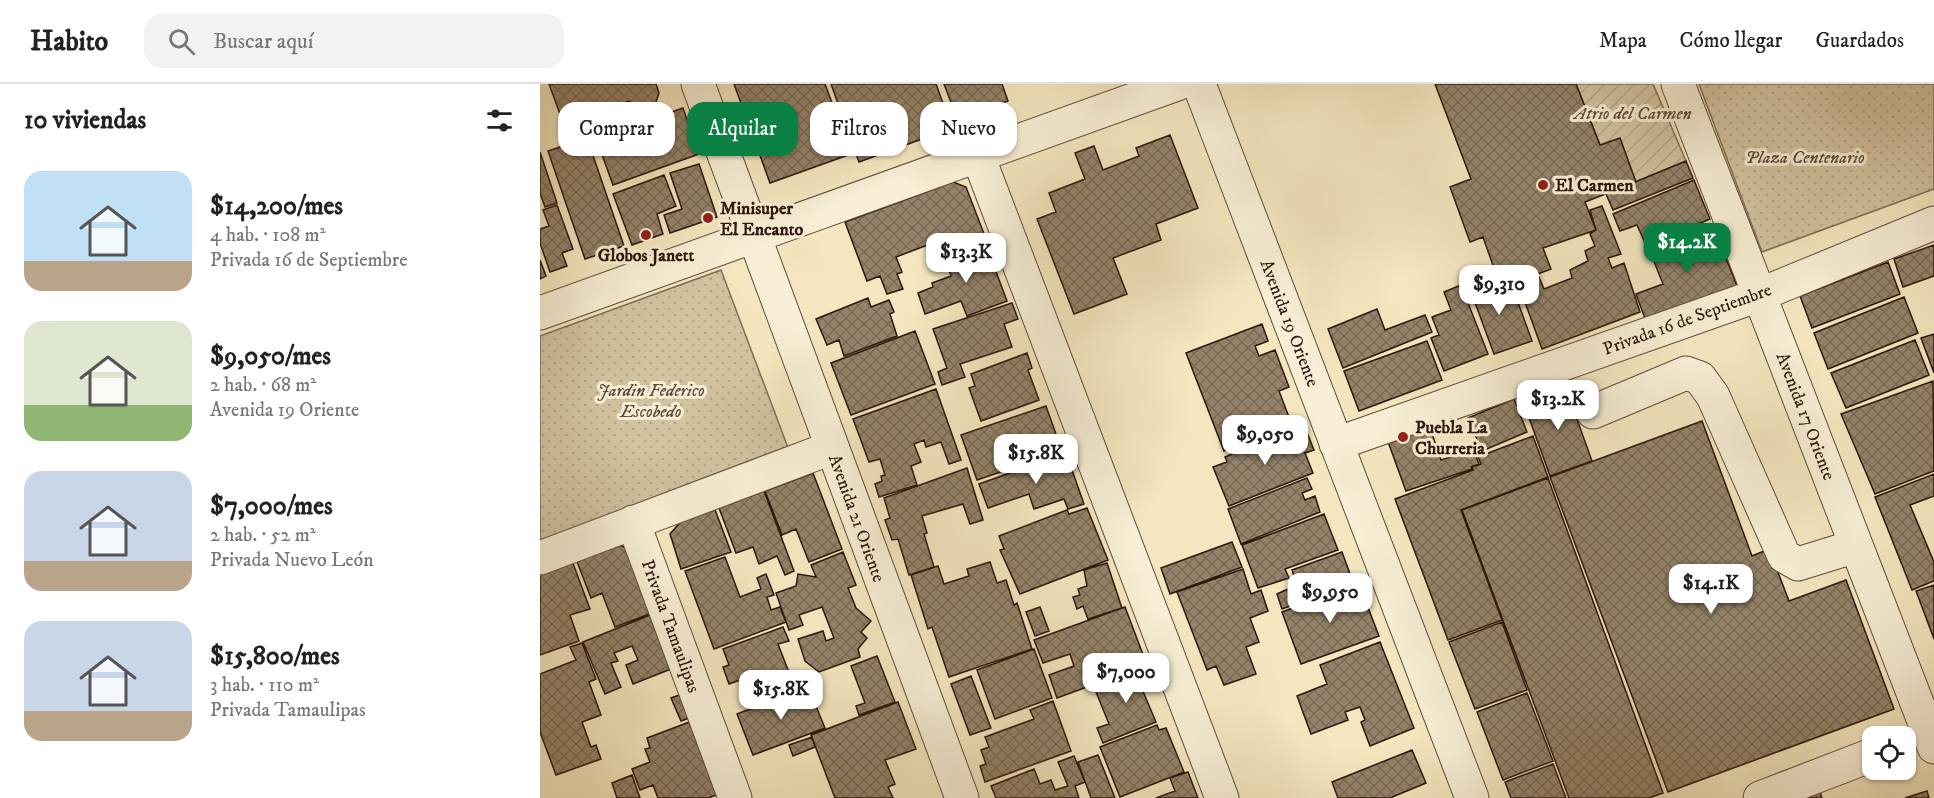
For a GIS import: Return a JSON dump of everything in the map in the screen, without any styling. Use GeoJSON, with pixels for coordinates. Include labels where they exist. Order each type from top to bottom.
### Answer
{"type":"FeatureCollection","features":[{"type":"Feature","properties":{"kind":"street","name":"Avenida 21 Oriente"},"geometry":{"type":"LineString","coordinates":[[698,84],[962,798]]}},
{"type":"Feature","properties":{"kind":"street"},"geometry":{"type":"LineString","coordinates":[[1017,142],[1177,84]]}},
{"type":"Feature","properties":{"kind":"street","name":"Avenida 19 Oriente"},"geometry":{"type":"LineString","coordinates":[[1199,84],[1472,798]]}},
{"type":"Feature","properties":{"kind":"street","name":"Avenida 17 Oriente"},"geometry":{"type":"LineString","coordinates":[[1678,84],[1856,546],[1925,739]]}},
{"type":"Feature","properties":{"kind":"street"},"geometry":{"type":"LineString","coordinates":[[540,313],[978,156],[1222,798]]}},
{"type":"Feature","properties":{"kind":"street","name":"Privada 16 de Septiembre"},"geometry":{"type":"LineString","coordinates":[[1336,444],[1759,295],[1934,223]]}},
{"type":"Feature","properties":{"kind":"street"},"geometry":{"type":"LineString","coordinates":[[1593,411],[1686,374],[1700,378],[1713,396],[1784,556],[1798,564],[1856,546]]}},
{"type":"Feature","properties":{"kind":"street"},"geometry":{"type":"LineString","coordinates":[[540,558],[831,448]]}},
{"type":"Feature","properties":{"kind":"street","name":"Privada Tamaulipas"},"geometry":{"type":"LineString","coordinates":[[633,522],[735,798]]}},
{"type":"Feature","properties":{"kind":"street"},"geometry":{"type":"LineString","coordinates":[[1760,798],[1862,759]]}},
{"type":"Feature","properties":{"kind":"green space","name":"Atrio del Carmen"},"geometry":{"type":"Polygon","coordinates":[[[1576,84],[1653,84],[1686,161],[1636,182],[1600,145],[1576,84]]]}},
{"type":"Feature","properties":{"kind":"green space","name":"Plaza Centenario"},"geometry":{"type":"Polygon","coordinates":[[[1699,84],[1934,84],[1934,189],[1762,252],[1699,84]]]}},
{"type":"Feature","properties":{"kind":"green space","name":"Jardin Federico Escobedo"},"geometry":{"type":"Polygon","coordinates":[[[721,270],[790,453],[540,545],[540,336],[721,270]]]}},
{"type":"Feature","properties":{"kind":"building"},"geometry":{"type":"Polygon","coordinates":[[[549,84],[656,84],[659,93],[656,102],[558,102],[558,109],[549,84]]]}},
{"type":"Feature","properties":{"kind":"building"},"geometry":{"type":"Polygon","coordinates":[[[734,84],[825,84],[832,102],[810,102],[810,156],[845,156],[770,183],[760,156],[798,156],[798,102],[741,102],[734,84]]]}},
{"type":"Feature","properties":{"kind":"building"},"geometry":{"type":"Polygon","coordinates":[[[831,84],[936,84],[943,102],[920,102],[920,140],[908,144],[908,102],[837,102],[831,84]]]}},
{"type":"Feature","properties":{"kind":"building"},"geometry":{"type":"Polygon","coordinates":[[[944,84],[1002,84],[1008,101],[1005,102],[951,102],[944,84]]]}},
{"type":"Feature","properties":{"kind":"building","name":"El Carmen"},"geometry":{"type":"Polygon","coordinates":[[[1435,84],[1576,84],[1600,145],[1620,138],[1636,182],[1585,202],[1596,230],[1543,248],[1551,269],[1501,288],[1483,237],[1470,242],[1450,187],[1471,179],[1435,84]]]}},
{"type":"Feature","properties":{"kind":"building"},"geometry":{"type":"Polygon","coordinates":[[[683,108],[687,120],[687,156],[693,156],[613,185],[603,156],[675,156],[675,111],[683,108]]]}},
{"type":"Feature","properties":{"kind":"building"},"geometry":{"type":"Polygon","coordinates":[[[1170,135],[1198,208],[1156,224],[1161,240],[1113,258],[1127,294],[1074,314],[1037,219],[1056,212],[1049,193],[1085,179],[1075,153],[1094,146],[1103,170],[1139,156],[1136,148],[1170,135]]]}},
{"type":"Feature","properties":{"kind":"building"},"geometry":{"type":"Polygon","coordinates":[[[558,148],[558,156],[593,156],[624,246],[585,259],[548,151],[558,148]]]}},
{"type":"Feature","properties":{"kind":"building"},"geometry":{"type":"Polygon","coordinates":[[[540,152],[557,203],[545,207],[540,193],[540,152]]]}},
{"type":"Feature","properties":{"kind":"building"},"geometry":{"type":"Polygon","coordinates":[[[857,156],[875,156],[859,162],[857,156]]]}},
{"type":"Feature","properties":{"kind":"building"},"geometry":{"type":"Polygon","coordinates":[[[1686,161],[1693,178],[1613,210],[1606,194],[1686,161]]]}},
{"type":"Feature","properties":{"kind":"building"},"geometry":{"type":"Polygon","coordinates":[[[699,164],[717,217],[670,233],[664,215],[682,209],[670,173],[699,164]]]}},
{"type":"Feature","properties":{"kind":"building"},"geometry":{"type":"Polygon","coordinates":[[[664,175],[676,206],[657,214],[663,234],[632,245],[613,194],[664,175]]]}},
{"type":"Feature","properties":{"kind":"building"},"geometry":{"type":"Polygon","coordinates":[[[1694,180],[1710,219],[1646,245],[1637,225],[1620,231],[1613,214],[1694,180]]]}},
{"type":"Feature","properties":{"kind":"building"},"geometry":{"type":"Polygon","coordinates":[[[953,182],[966,187],[986,239],[951,251],[946,238],[896,257],[902,272],[897,274],[903,289],[887,294],[880,276],[867,281],[845,222],[953,182]]]}},
{"type":"Feature","properties":{"kind":"building"},"geometry":{"type":"Polygon","coordinates":[[[557,205],[573,249],[562,253],[567,266],[550,272],[540,243],[540,229],[549,226],[543,210],[557,205]]]}},
{"type":"Feature","properties":{"kind":"building"},"geometry":{"type":"Polygon","coordinates":[[[1602,206],[1621,254],[1608,258],[1612,268],[1624,263],[1640,312],[1542,349],[1518,283],[1538,275],[1544,289],[1572,278],[1570,270],[1588,261],[1585,251],[1595,246],[1590,234],[1596,230],[1590,210],[1602,206]]]}},
{"type":"Feature","properties":{"kind":"building"},"geometry":{"type":"Polygon","coordinates":[[[1712,224],[1738,288],[1647,324],[1636,294],[1663,284],[1649,249],[1712,224]]]}},
{"type":"Feature","properties":{"kind":"building"},"geometry":{"type":"Polygon","coordinates":[[[986,245],[1007,301],[967,316],[961,301],[925,314],[918,293],[933,287],[932,283],[951,276],[945,259],[986,245]]]}},
{"type":"Feature","properties":{"kind":"building"},"geometry":{"type":"Polygon","coordinates":[[[1934,245],[1934,276],[1903,287],[1894,259],[1934,245]]]}},
{"type":"Feature","properties":{"kind":"building"},"geometry":{"type":"Polygon","coordinates":[[[540,260],[546,276],[540,279],[540,260]]]}},
{"type":"Feature","properties":{"kind":"building"},"geometry":{"type":"Polygon","coordinates":[[[1888,262],[1900,294],[1812,328],[1800,296],[1888,262]]]}},
{"type":"Feature","properties":{"kind":"building"},"geometry":{"type":"Polygon","coordinates":[[[1489,273],[1499,299],[1515,294],[1532,341],[1494,354],[1467,281],[1489,273]]]}},
{"type":"Feature","properties":{"kind":"building"},"geometry":{"type":"Polygon","coordinates":[[[1461,285],[1488,354],[1444,371],[1431,338],[1439,335],[1432,317],[1451,310],[1444,292],[1461,285]]]}},
{"type":"Feature","properties":{"kind":"building"},"geometry":{"type":"Polygon","coordinates":[[[1904,297],[1918,333],[1828,369],[1814,333],[1904,297]]]}},
{"type":"Feature","properties":{"kind":"building"},"geometry":{"type":"Polygon","coordinates":[[[868,298],[871,307],[889,300],[894,312],[890,314],[897,336],[844,356],[839,340],[827,345],[816,319],[868,298]]]}},
{"type":"Feature","properties":{"kind":"building"},"geometry":{"type":"Polygon","coordinates":[[[1012,303],[1018,319],[1004,324],[1012,347],[960,364],[965,377],[942,385],[938,372],[947,368],[933,329],[1012,303]]]}},
{"type":"Feature","properties":{"kind":"building"},"geometry":{"type":"Polygon","coordinates":[[[1377,309],[1385,330],[1425,315],[1432,332],[1343,368],[1328,329],[1377,309]]]}},
{"type":"Feature","properties":{"kind":"building"},"geometry":{"type":"Polygon","coordinates":[[[1262,324],[1268,341],[1255,346],[1259,356],[1275,350],[1289,387],[1279,391],[1292,425],[1224,451],[1186,353],[1262,324]]]}},
{"type":"Feature","properties":{"kind":"building"},"geometry":{"type":"Polygon","coordinates":[[[915,331],[935,384],[851,415],[831,363],[915,331]]]}},
{"type":"Feature","properties":{"kind":"building"},"geometry":{"type":"Polygon","coordinates":[[[1934,334],[1934,373],[1921,338],[1934,334]]]}},
{"type":"Feature","properties":{"kind":"building"},"geometry":{"type":"Polygon","coordinates":[[[1915,340],[1929,375],[1846,408],[1831,373],[1915,340]]]}},
{"type":"Feature","properties":{"kind":"building"},"geometry":{"type":"Polygon","coordinates":[[[1427,341],[1442,380],[1359,411],[1344,371],[1427,341]]]}},
{"type":"Feature","properties":{"kind":"building"},"geometry":{"type":"Polygon","coordinates":[[[1027,353],[1032,368],[1028,370],[1039,400],[981,421],[969,388],[975,386],[971,374],[1027,353]]]}},
{"type":"Feature","properties":{"kind":"building"},"geometry":{"type":"Polygon","coordinates":[[[1933,381],[1934,471],[1875,494],[1841,414],[1933,381]]]}},
{"type":"Feature","properties":{"kind":"building"},"geometry":{"type":"Polygon","coordinates":[[[1565,386],[1592,461],[1550,476],[1523,401],[1565,386]]]}},
{"type":"Feature","properties":{"kind":"building"},"geometry":{"type":"Polygon","coordinates":[[[936,389],[961,460],[949,464],[941,442],[926,447],[924,440],[914,444],[921,462],[911,466],[917,485],[879,497],[875,484],[882,481],[881,476],[885,475],[880,459],[869,462],[853,419],[936,389]]]}},
{"type":"Feature","properties":{"kind":"building"},"geometry":{"type":"Polygon","coordinates":[[[1514,399],[1527,432],[1482,451],[1468,418],[1514,399]]]}},
{"type":"Feature","properties":{"kind":"building"},"geometry":{"type":"Polygon","coordinates":[[[1046,406],[1062,451],[977,480],[961,435],[1046,406]]]}},
{"type":"Feature","properties":{"kind":"building"},"geometry":{"type":"Polygon","coordinates":[[[1702,421],[1752,556],[1769,549],[1789,601],[1846,580],[1894,709],[1668,792],[1550,477],[1702,421]]]}},
{"type":"Feature","properties":{"kind":"building"},"geometry":{"type":"Polygon","coordinates":[[[1304,425],[1314,450],[1305,453],[1313,473],[1229,506],[1213,467],[1227,462],[1225,457],[1304,425]]]}},
{"type":"Feature","properties":{"kind":"building"},"geometry":{"type":"Polygon","coordinates":[[[1429,425],[1441,460],[1473,450],[1479,464],[1471,467],[1472,469],[1406,491],[1387,439],[1429,425]]]}},
{"type":"Feature","properties":{"kind":"building"},"geometry":{"type":"Polygon","coordinates":[[[1533,436],[1548,477],[1461,510],[1502,620],[1448,640],[1395,499],[1473,470],[1472,467],[1481,464],[1478,457],[1533,436]]]}},
{"type":"Feature","properties":{"kind":"building"},"geometry":{"type":"Polygon","coordinates":[[[1066,453],[1084,504],[1068,509],[1064,499],[1034,509],[1029,494],[988,508],[979,484],[1066,453]]]}},
{"type":"Feature","properties":{"kind":"building"},"geometry":{"type":"Polygon","coordinates":[[[967,468],[983,520],[970,524],[963,504],[922,516],[927,533],[924,534],[934,567],[909,575],[898,539],[892,540],[885,520],[890,518],[884,498],[967,468]]]}},
{"type":"Feature","properties":{"kind":"building"},"geometry":{"type":"Polygon","coordinates":[[[813,473],[842,549],[809,562],[796,529],[782,535],[765,491],[813,473]]]}},
{"type":"Feature","properties":{"kind":"building"},"geometry":{"type":"Polygon","coordinates":[[[1934,474],[1934,496],[1910,505],[1934,562],[1934,581],[1912,590],[1875,497],[1934,474]]]}},
{"type":"Feature","properties":{"kind":"building"},"geometry":{"type":"Polygon","coordinates":[[[1307,478],[1312,489],[1302,493],[1305,500],[1315,496],[1320,512],[1241,544],[1228,509],[1307,478]]]}},
{"type":"Feature","properties":{"kind":"building"},"geometry":{"type":"Polygon","coordinates":[[[1548,478],[1663,793],[1649,798],[1569,798],[1462,510],[1548,478]]]}},
{"type":"Feature","properties":{"kind":"building"},"geometry":{"type":"Polygon","coordinates":[[[764,491],[794,571],[785,575],[777,556],[759,564],[753,547],[736,553],[719,508],[764,491]]]}},
{"type":"Feature","properties":{"kind":"building"},"geometry":{"type":"Polygon","coordinates":[[[714,507],[731,552],[681,569],[670,534],[685,517],[714,507]]]}},
{"type":"Feature","properties":{"kind":"building"},"geometry":{"type":"Polygon","coordinates":[[[1087,508],[1108,560],[1020,594],[1000,550],[1004,549],[999,536],[1067,510],[1069,514],[1087,508]]]}},
{"type":"Feature","properties":{"kind":"building"},"geometry":{"type":"Polygon","coordinates":[[[1324,514],[1338,550],[1285,569],[1289,578],[1258,588],[1242,545],[1324,514]]]}},
{"type":"Feature","properties":{"kind":"building"},"geometry":{"type":"Polygon","coordinates":[[[1232,542],[1242,567],[1170,594],[1161,568],[1232,542]]]}},
{"type":"Feature","properties":{"kind":"building"},"geometry":{"type":"Polygon","coordinates":[[[617,544],[631,550],[655,612],[615,627],[602,593],[591,598],[576,559],[617,544]]]}},
{"type":"Feature","properties":{"kind":"building"},"geometry":{"type":"Polygon","coordinates":[[[843,552],[856,585],[848,588],[856,608],[871,621],[861,632],[867,638],[858,649],[860,657],[819,672],[805,661],[798,639],[823,631],[826,641],[834,638],[822,607],[799,615],[803,625],[789,630],[776,593],[796,586],[798,574],[816,577],[811,565],[843,552]]]}},
{"type":"Feature","properties":{"kind":"building"},"geometry":{"type":"Polygon","coordinates":[[[1342,552],[1353,582],[1282,609],[1277,594],[1297,585],[1292,570],[1342,552]]]}},
{"type":"Feature","properties":{"kind":"building"},"geometry":{"type":"Polygon","coordinates":[[[725,557],[740,597],[761,589],[757,578],[766,574],[774,595],[767,597],[771,610],[780,607],[786,622],[714,649],[685,571],[725,557]]]}},
{"type":"Feature","properties":{"kind":"building"},"geometry":{"type":"Polygon","coordinates":[[[571,558],[590,609],[570,615],[579,641],[540,655],[540,569],[571,558]]]}},
{"type":"Feature","properties":{"kind":"building"},"geometry":{"type":"Polygon","coordinates":[[[990,562],[997,583],[1006,580],[1014,605],[1017,603],[1032,649],[949,677],[932,627],[928,629],[911,575],[938,566],[944,584],[969,576],[967,569],[990,562]]]}},
{"type":"Feature","properties":{"kind":"building"},"geometry":{"type":"Polygon","coordinates":[[[1107,563],[1122,608],[1088,619],[1083,606],[1077,609],[1073,597],[1080,595],[1078,589],[1087,586],[1084,570],[1107,563]]]}},
{"type":"Feature","properties":{"kind":"building"},"geometry":{"type":"Polygon","coordinates":[[[1243,569],[1251,594],[1261,590],[1268,611],[1250,618],[1259,642],[1246,647],[1256,674],[1224,685],[1216,666],[1207,670],[1177,592],[1243,569]]]}},
{"type":"Feature","properties":{"kind":"building"},"geometry":{"type":"Polygon","coordinates":[[[1359,584],[1379,636],[1301,664],[1282,612],[1359,584]]]}},
{"type":"Feature","properties":{"kind":"building"},"geometry":{"type":"Polygon","coordinates":[[[1934,585],[1934,639],[1916,591],[1934,585]]]}},
{"type":"Feature","properties":{"kind":"building"},"geometry":{"type":"Polygon","coordinates":[[[1040,607],[1049,631],[1035,636],[1026,612],[1040,607]]]}},
{"type":"Feature","properties":{"kind":"building"},"geometry":{"type":"Polygon","coordinates":[[[1125,607],[1147,665],[1057,698],[1049,675],[1074,666],[1070,654],[1043,663],[1034,640],[1125,607]]]}},
{"type":"Feature","properties":{"kind":"building"},"geometry":{"type":"Polygon","coordinates":[[[655,613],[676,667],[633,684],[626,665],[638,660],[632,646],[614,653],[618,661],[611,663],[621,687],[605,694],[583,642],[655,613]]]}},
{"type":"Feature","properties":{"kind":"building"},"geometry":{"type":"Polygon","coordinates":[[[1502,622],[1527,690],[1475,709],[1449,642],[1502,622]]]}},
{"type":"Feature","properties":{"kind":"building"},"geometry":{"type":"Polygon","coordinates":[[[783,627],[789,641],[778,644],[790,675],[802,671],[807,686],[789,693],[782,675],[743,689],[740,680],[729,684],[723,667],[729,665],[723,649],[783,627]]]}},
{"type":"Feature","properties":{"kind":"building"},"geometry":{"type":"Polygon","coordinates":[[[1380,642],[1414,728],[1370,746],[1361,722],[1365,720],[1360,707],[1345,712],[1348,720],[1311,734],[1297,696],[1327,684],[1320,665],[1380,642]]]}},
{"type":"Feature","properties":{"kind":"building"},"geometry":{"type":"Polygon","coordinates":[[[582,643],[596,679],[589,682],[601,715],[582,722],[591,747],[596,745],[601,759],[556,775],[540,732],[540,674],[576,660],[570,647],[582,643]]]}},
{"type":"Feature","properties":{"kind":"building"},"geometry":{"type":"Polygon","coordinates":[[[1034,649],[1052,698],[995,719],[977,670],[1034,649]]]}},
{"type":"Feature","properties":{"kind":"building"},"geometry":{"type":"Polygon","coordinates":[[[877,656],[895,702],[859,715],[856,706],[865,703],[851,666],[877,656]]]}},
{"type":"Feature","properties":{"kind":"building"},"geometry":{"type":"Polygon","coordinates":[[[1150,665],[1157,683],[1142,689],[1156,722],[1103,743],[1097,728],[1109,724],[1094,687],[1150,665]]]}},
{"type":"Feature","properties":{"kind":"building"},"geometry":{"type":"Polygon","coordinates":[[[971,676],[991,728],[970,735],[951,684],[971,676]]]}},
{"type":"Feature","properties":{"kind":"building"},"geometry":{"type":"Polygon","coordinates":[[[808,687],[825,728],[753,755],[737,714],[808,687]]]}},
{"type":"Feature","properties":{"kind":"building"},"geometry":{"type":"Polygon","coordinates":[[[1527,693],[1553,761],[1503,780],[1477,712],[1527,693]]]}},
{"type":"Feature","properties":{"kind":"building"},"geometry":{"type":"Polygon","coordinates":[[[682,694],[692,717],[681,721],[671,698],[682,694]]]}},
{"type":"Feature","properties":{"kind":"building"},"geometry":{"type":"Polygon","coordinates":[[[1053,701],[1071,751],[985,782],[980,766],[986,764],[981,750],[989,747],[985,737],[1034,719],[1030,710],[1053,701]]]}},
{"type":"Feature","properties":{"kind":"building"},"geometry":{"type":"Polygon","coordinates":[[[898,702],[916,749],[885,760],[895,784],[888,787],[893,798],[835,798],[811,735],[898,702]]]}},
{"type":"Feature","properties":{"kind":"building"},"geometry":{"type":"Polygon","coordinates":[[[700,718],[727,791],[708,798],[658,798],[653,785],[640,790],[632,769],[650,762],[645,749],[650,748],[647,738],[700,718]]]}},
{"type":"Feature","properties":{"kind":"building"},"geometry":{"type":"Polygon","coordinates":[[[1157,725],[1159,730],[1166,728],[1184,772],[1120,797],[1100,747],[1157,725]]]}},
{"type":"Feature","properties":{"kind":"building"},"geometry":{"type":"Polygon","coordinates":[[[812,737],[815,747],[793,756],[789,745],[812,737]]]}},
{"type":"Feature","properties":{"kind":"building"},"geometry":{"type":"Polygon","coordinates":[[[1412,750],[1426,783],[1390,798],[1338,798],[1332,782],[1412,750]]]}},
{"type":"Feature","properties":{"kind":"building"},"geometry":{"type":"Polygon","coordinates":[[[1098,755],[1115,798],[1091,798],[1078,762],[1098,755]]]}},
{"type":"Feature","properties":{"kind":"building"},"geometry":{"type":"Polygon","coordinates":[[[1074,756],[1085,782],[1075,786],[1079,798],[996,798],[991,786],[1034,769],[1040,784],[1051,780],[1055,790],[1068,786],[1058,762],[1074,756]]]}},
{"type":"Feature","properties":{"kind":"building"},"geometry":{"type":"Polygon","coordinates":[[[1553,764],[1566,798],[1511,798],[1505,782],[1553,764]]]}},
{"type":"Feature","properties":{"kind":"building"},"geometry":{"type":"Polygon","coordinates":[[[1188,772],[1198,798],[1156,798],[1175,791],[1170,778],[1188,772]]]}},
{"type":"Feature","properties":{"kind":"building"},"geometry":{"type":"Polygon","coordinates":[[[632,775],[640,798],[617,798],[612,783],[632,775]]]}},
{"type":"Feature","properties":{"kind":"building"},"geometry":{"type":"Polygon","coordinates":[[[1818,786],[1822,798],[1785,798],[1818,786]]]}},
{"type":"Feature","properties":{"kind":"building"},"geometry":{"type":"Polygon","coordinates":[[[1927,791],[1929,798],[1905,798],[1927,791]]]}},
{"type":"Feature","properties":{"kind":"place","name":"El Carmen"},"geometry":{"type":"Point","coordinates":[1543,185]}},
{"type":"Feature","properties":{"kind":"place","name":"Minisuper El Encanto"},"geometry":{"type":"Point","coordinates":[708,218]}},
{"type":"Feature","properties":{"kind":"place","name":"Globos Janett"},"geometry":{"type":"Point","coordinates":[646,235]}},
{"type":"Feature","properties":{"kind":"place","name":"Puebla La Churreria"},"geometry":{"type":"Point","coordinates":[1403,437]}}]}
